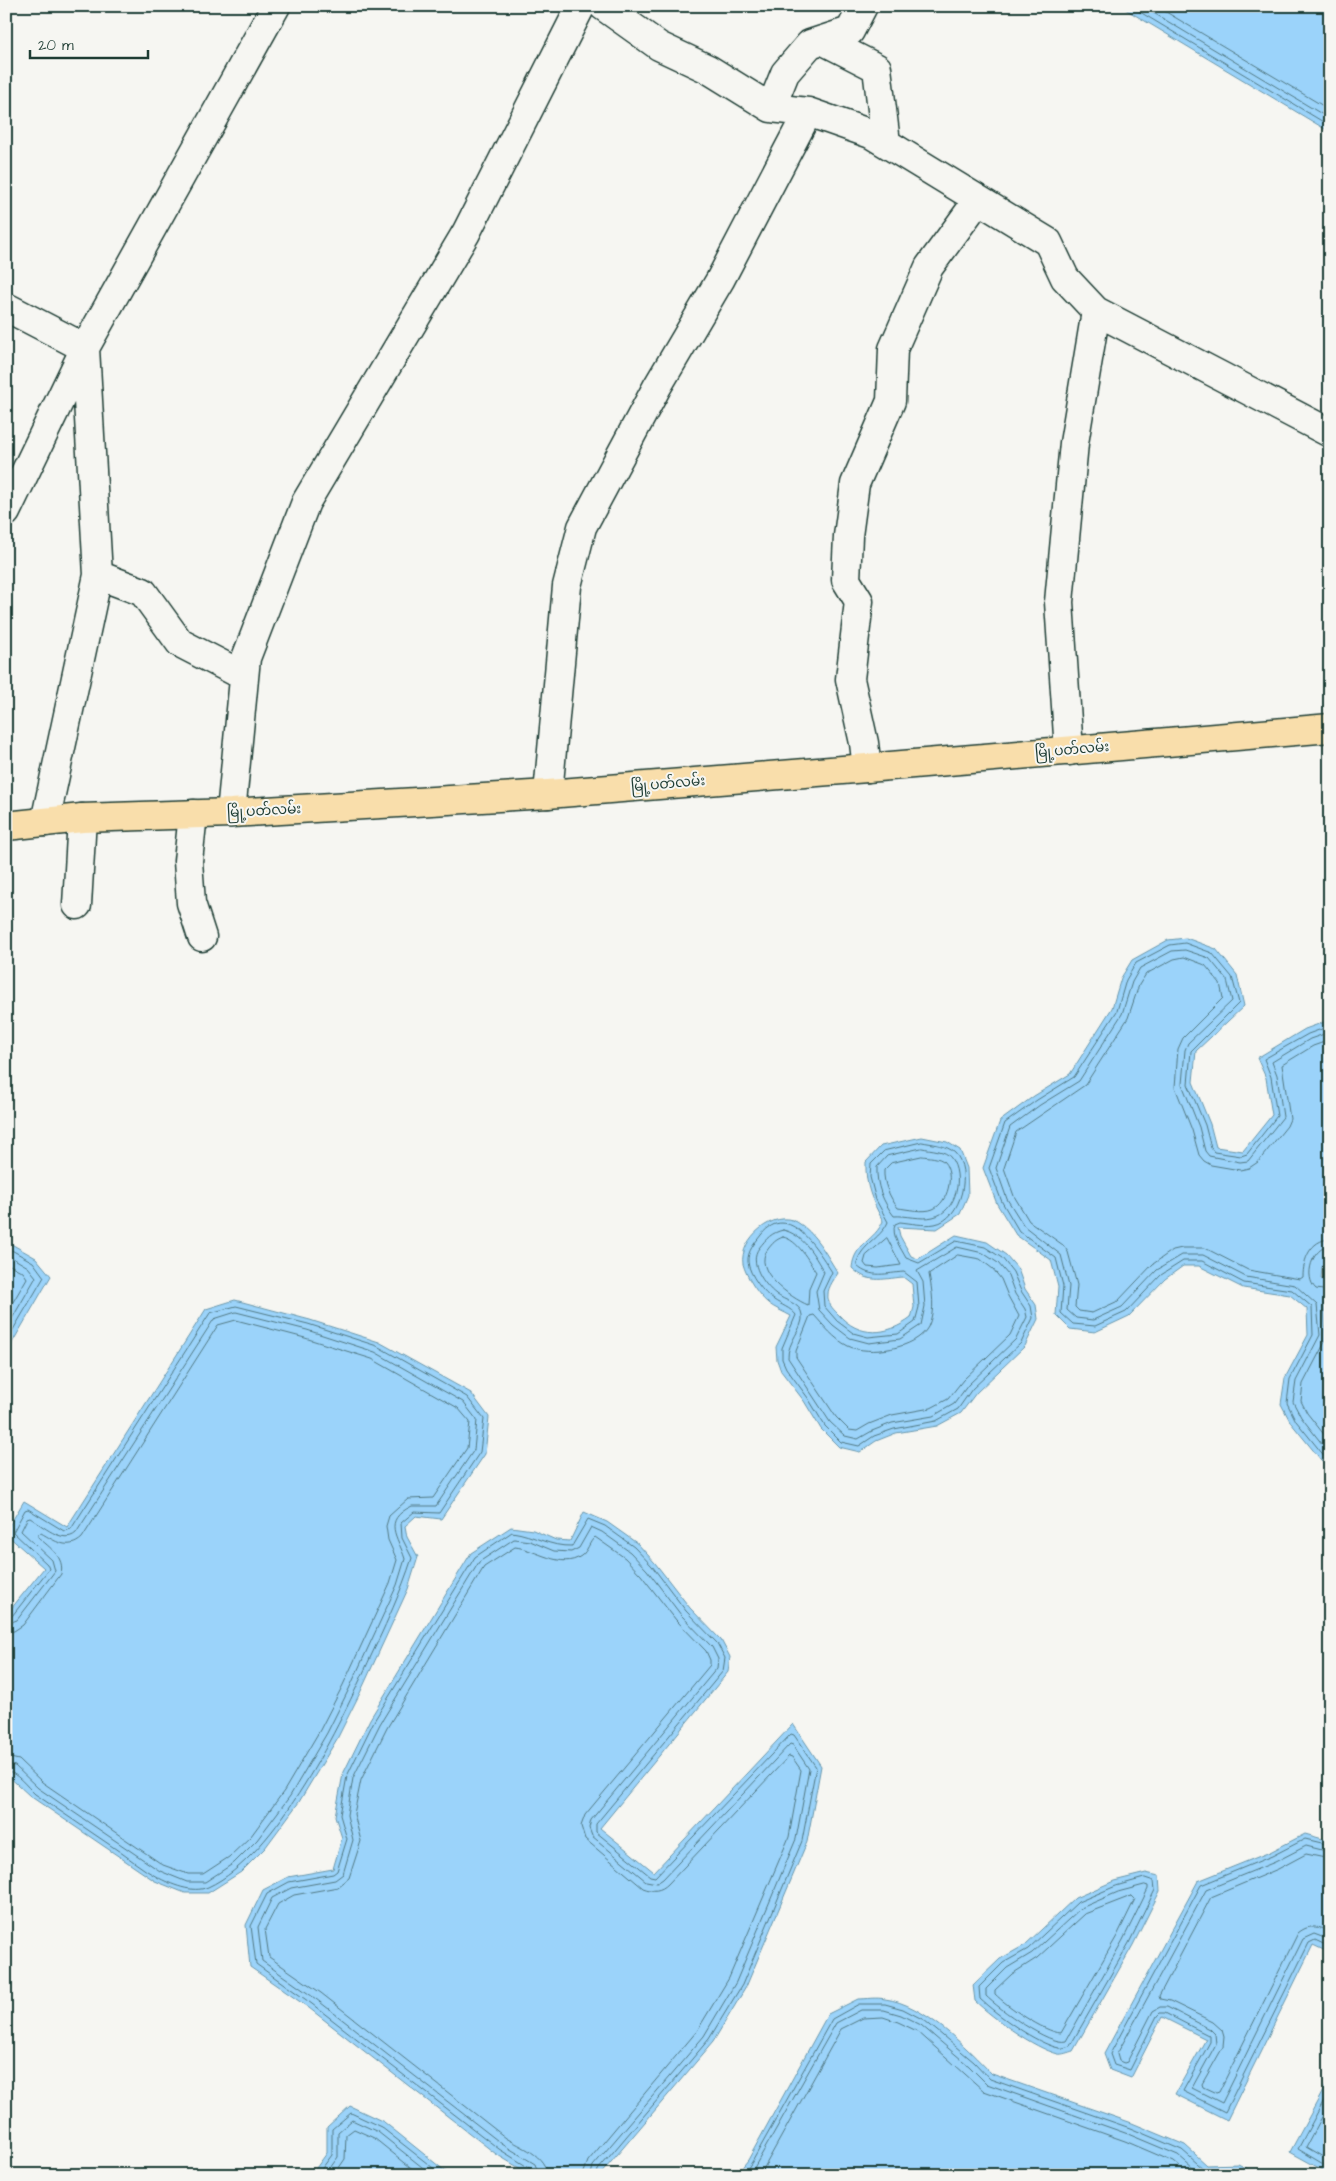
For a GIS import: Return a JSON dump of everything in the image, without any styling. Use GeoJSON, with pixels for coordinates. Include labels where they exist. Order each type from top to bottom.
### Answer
{"type":"FeatureCollection","features":[{"type":"Feature","properties":{"kind":"main road","name":"မြို့ပတ်လမ်း"},"geometry":{"type":"LineString","coordinates":[[6,826],[82,818],[231,813],[548,794],[1330,728]]}},
{"type":"Feature","properties":{"kind":"street"},"geometry":{"type":"LineString","coordinates":[[6,512],[85,348],[276,6]]}},
{"type":"Feature","properties":{"kind":"street"},"geometry":{"type":"LineString","coordinates":[[231,813],[246,658],[306,502],[466,233],[580,6]]}},
{"type":"Feature","properties":{"kind":"street"},"geometry":{"type":"LineString","coordinates":[[603,6],[659,46],[708,69],[771,108],[808,112],[871,134],[1048,242],[1066,278],[1096,311],[1330,433]]}},
{"type":"Feature","properties":{"kind":"street"},"geometry":{"type":"LineString","coordinates":[[771,108],[785,73],[810,44],[850,31],[863,6]]}},
{"type":"Feature","properties":{"kind":"street"},"geometry":{"type":"LineString","coordinates":[[822,40],[877,68],[886,143]]}},
{"type":"Feature","properties":{"kind":"street"},"geometry":{"type":"LineString","coordinates":[[548,794],[567,586],[582,527],[657,387],[720,280],[808,112]]}},
{"type":"Feature","properties":{"kind":"street"},"geometry":{"type":"LineString","coordinates":[[867,768],[864,743],[850,679],[859,601],[846,580],[848,536],[855,484],[891,401],[893,348],[929,268],[978,200]]}},
{"type":"Feature","properties":{"kind":"street"},"geometry":{"type":"LineString","coordinates":[[6,307],[85,348]]}},
{"type":"Feature","properties":{"kind":"street"},"geometry":{"type":"LineString","coordinates":[[1069,750],[1059,602],[1074,443],[1096,311]]}},
{"type":"Feature","properties":{"kind":"street"},"geometry":{"type":"LineString","coordinates":[[45,822],[98,575],[85,348]]}},
{"type":"Feature","properties":{"kind":"street"},"geometry":{"type":"LineString","coordinates":[[98,575],[143,592],[180,643],[244,676]]}},
{"type":"Feature","properties":{"kind":"street"},"geometry":{"type":"LineString","coordinates":[[193,814],[188,861],[190,903],[202,937]]}},
{"type":"Feature","properties":{"kind":"street"},"geometry":{"type":"LineString","coordinates":[[77,905],[82,818]]}},
{"type":"Feature","properties":{"kind":"water"},"geometry":{"type":"Polygon","coordinates":[[[1120,6],[1330,6],[1330,132],[1120,6]]]}},
{"type":"Feature","properties":{"kind":"water"},"geometry":{"type":"Polygon","coordinates":[[[1186,938],[1216,949],[1237,975],[1244,1006],[1196,1051],[1193,1082],[1210,1124],[1216,1147],[1243,1151],[1272,1115],[1266,1078],[1257,1058],[1305,1029],[1330,1020],[1330,1254],[1322,1267],[1321,1279],[1330,1280],[1330,1471],[1291,1423],[1281,1404],[1285,1378],[1308,1335],[1307,1309],[1290,1295],[1243,1288],[1199,1266],[1183,1266],[1165,1279],[1129,1316],[1095,1332],[1070,1329],[1056,1315],[1058,1287],[1051,1260],[1016,1235],[997,1204],[983,1168],[1000,1121],[1034,1096],[1070,1074],[1112,1008],[1121,978],[1132,960],[1168,940],[1186,938]]]}},
{"type":"Feature","properties":{"kind":"water"},"geometry":{"type":"Polygon","coordinates":[[[922,1137],[947,1142],[960,1150],[967,1168],[968,1195],[960,1214],[937,1229],[898,1227],[900,1236],[911,1256],[918,1259],[956,1235],[987,1242],[1006,1255],[1018,1269],[1025,1289],[1036,1305],[1038,1319],[1025,1346],[976,1393],[961,1413],[937,1426],[896,1433],[876,1441],[860,1452],[839,1447],[821,1429],[804,1401],[781,1371],[777,1360],[776,1347],[791,1316],[770,1305],[756,1290],[743,1264],[743,1254],[752,1236],[769,1223],[788,1219],[797,1222],[815,1238],[838,1273],[829,1288],[828,1300],[846,1322],[864,1331],[873,1332],[883,1331],[902,1324],[911,1318],[914,1307],[912,1284],[903,1277],[870,1278],[852,1268],[857,1253],[883,1221],[870,1193],[866,1162],[881,1146],[922,1137]]]}},
{"type":"Feature","properties":{"kind":"water"},"geometry":{"type":"Polygon","coordinates":[[[6,1241],[36,1258],[51,1276],[12,1343],[6,1380],[6,1241]]]}},
{"type":"Feature","properties":{"kind":"water"},"geometry":{"type":"Polygon","coordinates":[[[235,1300],[310,1320],[379,1342],[471,1393],[489,1417],[485,1454],[441,1519],[416,1516],[405,1526],[407,1537],[418,1557],[408,1589],[337,1739],[299,1802],[265,1848],[241,1872],[208,1893],[185,1893],[155,1881],[30,1796],[6,1774],[6,1615],[44,1568],[6,1534],[6,1531],[24,1501],[67,1527],[206,1309],[235,1300]]]}},
{"type":"Feature","properties":{"kind":"water"},"geometry":{"type":"Polygon","coordinates":[[[584,1512],[607,1522],[638,1544],[690,1608],[721,1640],[730,1657],[728,1672],[600,1828],[654,1872],[793,1724],[821,1766],[807,1842],[746,1987],[713,2042],[600,2175],[531,2175],[496,2154],[309,2008],[250,1967],[246,1925],[263,1890],[288,1877],[333,1869],[342,1838],[335,1816],[343,1774],[370,1719],[471,1553],[511,1527],[533,1530],[556,1540],[570,1541],[584,1512]]]}},
{"type":"Feature","properties":{"kind":"water"},"geometry":{"type":"Polygon","coordinates":[[[1305,1834],[1330,1841],[1330,1953],[1313,1945],[1227,2120],[1175,2094],[1206,2039],[1162,2017],[1131,2078],[1110,2070],[1104,2054],[1198,1881],[1270,1852],[1305,1834]]]}},
{"type":"Feature","properties":{"kind":"water"},"geometry":{"type":"Polygon","coordinates":[[[1146,1873],[1159,1876],[1160,1891],[1133,1945],[1073,2051],[1058,2054],[1037,2046],[1003,2024],[975,2001],[973,1985],[1000,1959],[1025,1945],[1075,1898],[1114,1881],[1146,1873]]]}},
{"type":"Feature","properties":{"kind":"water"},"geometry":{"type":"Polygon","coordinates":[[[882,1998],[915,2009],[943,2028],[992,2074],[1132,2123],[1185,2145],[1207,2165],[1238,2164],[1260,2175],[736,2175],[748,2160],[828,2014],[858,1999],[882,1998]]]}},
{"type":"Feature","properties":{"kind":"water"},"geometry":{"type":"Polygon","coordinates":[[[1330,2078],[1330,2174],[1290,2152],[1330,2078]]]}},
{"type":"Feature","properties":{"kind":"water"},"geometry":{"type":"Polygon","coordinates":[[[350,2106],[384,2122],[450,2175],[311,2175],[327,2153],[327,2127],[350,2106]]]}}]}
